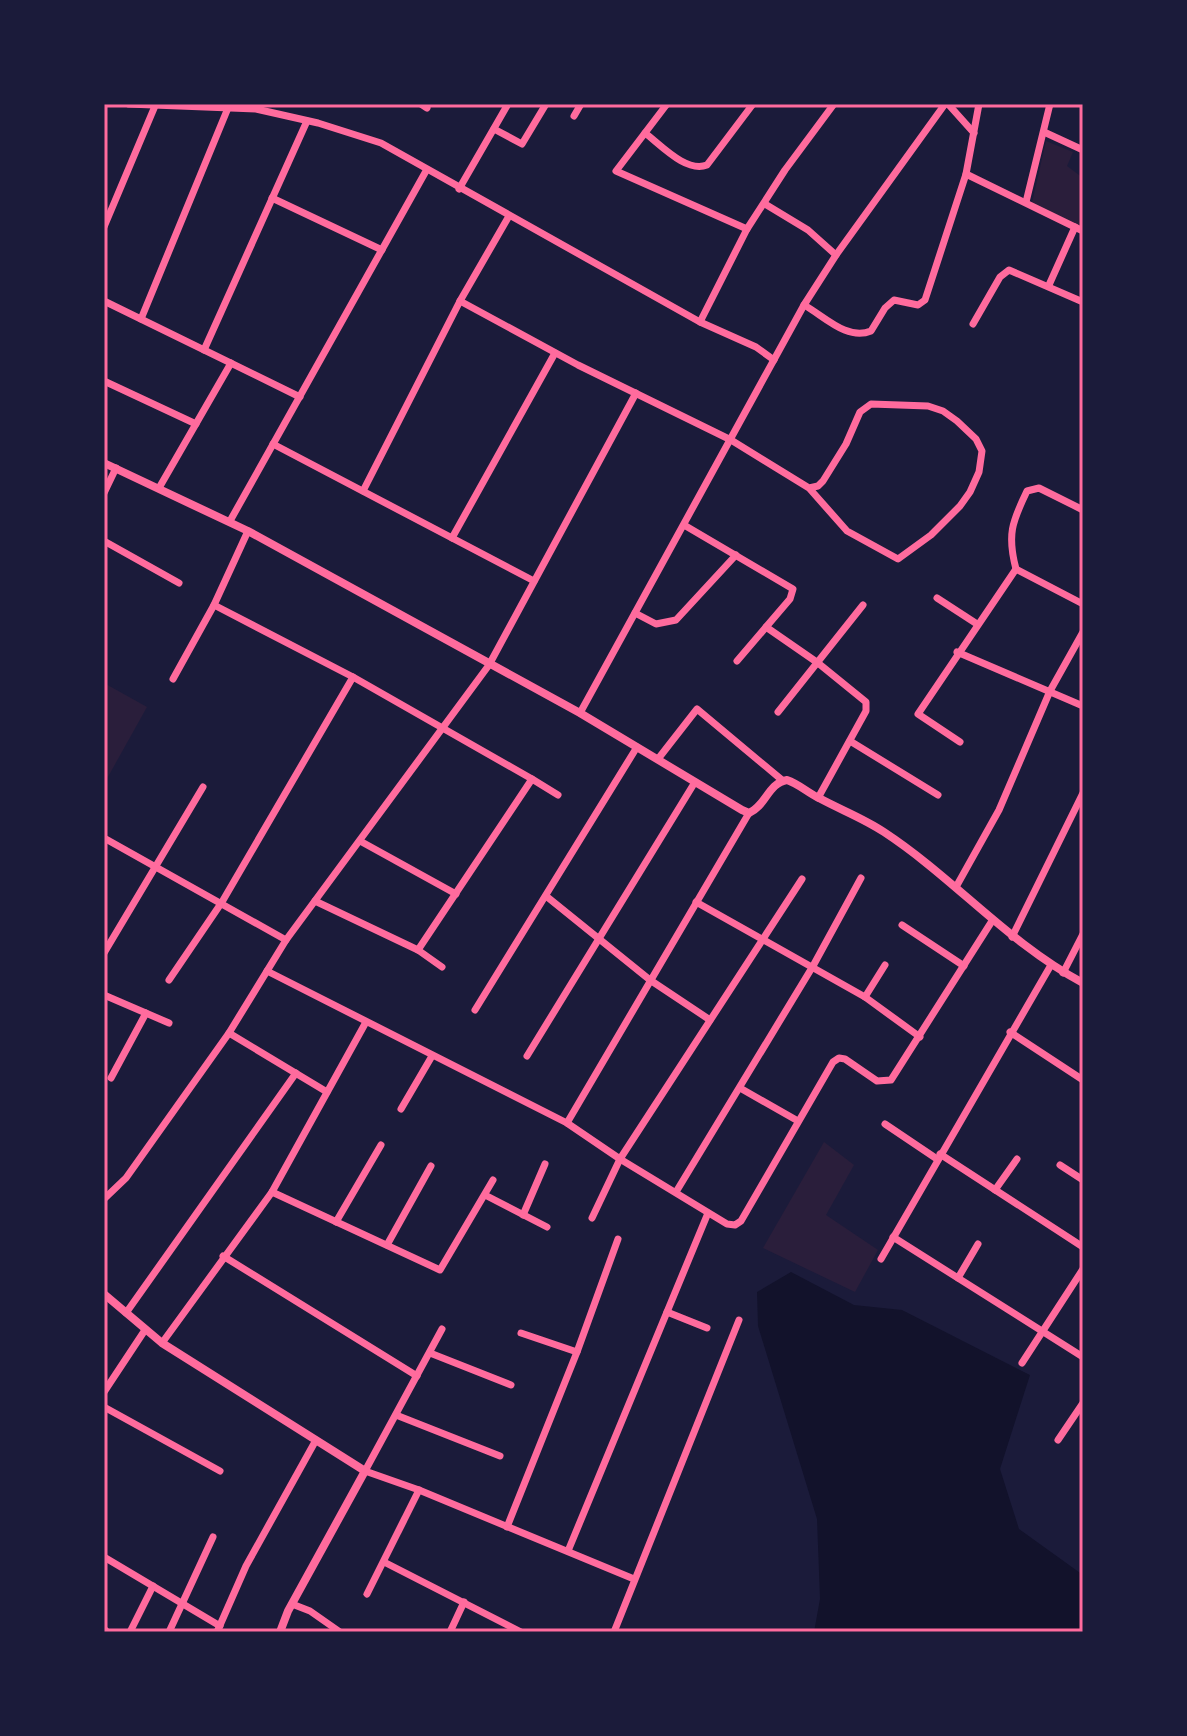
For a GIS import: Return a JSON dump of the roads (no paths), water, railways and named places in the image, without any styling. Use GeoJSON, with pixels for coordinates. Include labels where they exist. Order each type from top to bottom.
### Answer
{"type":"FeatureCollection","features":[{"type":"Feature","properties":{"kind":"street"},"geometry":{"type":"LineString","coordinates":[[128,104],[256,109],[381,143],[426,171],[583,254],[700,322],[756,347],[774,360]]}},
{"type":"Feature","properties":{"kind":"street"},"geometry":{"type":"LineString","coordinates":[[277,114],[280,104]]}},
{"type":"Feature","properties":{"kind":"street"},"geometry":{"type":"LineString","coordinates":[[459,189],[508,104]]}},
{"type":"Feature","properties":{"kind":"street"},"geometry":{"type":"LineString","coordinates":[[494,129],[522,144],[546,104]]}},
{"type":"Feature","properties":{"kind":"street"},"geometry":{"type":"LineString","coordinates":[[574,116],[581,104]]}},
{"type":"Feature","properties":{"kind":"street"},"geometry":{"type":"LineString","coordinates":[[667,104],[616,171],[747,229]]}},
{"type":"Feature","properties":{"kind":"street"},"geometry":{"type":"LineString","coordinates":[[645,133],[689,165],[701,167],[707,165],[753,104]]}},
{"type":"Feature","properties":{"kind":"street"},"geometry":{"type":"LineString","coordinates":[[700,322],[747,229],[785,170],[832,107],[819,104]]}},
{"type":"Feature","properties":{"kind":"street"},"geometry":{"type":"LineString","coordinates":[[580,713],[804,305],[836,255],[946,104],[974,133]]}},
{"type":"Feature","properties":{"kind":"street"},"geometry":{"type":"LineString","coordinates":[[804,305],[858,335],[871,331],[885,308],[894,300],[918,305],[925,300],[966,174],[979,104]]}},
{"type":"Feature","properties":{"kind":"street"},"geometry":{"type":"LineString","coordinates":[[1026,202],[1050,104]]}},
{"type":"Feature","properties":{"kind":"street"},"geometry":{"type":"LineString","coordinates":[[104,227],[155,106]]}},
{"type":"Feature","properties":{"kind":"street"},"geometry":{"type":"LineString","coordinates":[[141,319],[228,108]]}},
{"type":"Feature","properties":{"kind":"street"},"geometry":{"type":"LineString","coordinates":[[204,350],[307,121]]}},
{"type":"Feature","properties":{"kind":"street"},"geometry":{"type":"LineString","coordinates":[[1044,132],[1083,150]]}},
{"type":"Feature","properties":{"kind":"street"},"geometry":{"type":"LineString","coordinates":[[230,521],[426,171]]}},
{"type":"Feature","properties":{"kind":"street"},"geometry":{"type":"LineString","coordinates":[[966,174],[1079,229],[1049,285]]}},
{"type":"Feature","properties":{"kind":"street"},"geometry":{"type":"LineString","coordinates":[[272,198],[382,250]]}},
{"type":"Feature","properties":{"kind":"street"},"geometry":{"type":"LineString","coordinates":[[765,204],[808,230],[836,255]]}},
{"type":"Feature","properties":{"kind":"street"},"geometry":{"type":"LineString","coordinates":[[363,491],[460,301],[509,216]]}},
{"type":"Feature","properties":{"kind":"street"},"geometry":{"type":"LineString","coordinates":[[973,324],[1005,272],[1016,271],[1083,302]]}},
{"type":"Feature","properties":{"kind":"street"},"geometry":{"type":"LineString","coordinates":[[104,301],[300,397]]}},
{"type":"Feature","properties":{"kind":"street"},"geometry":{"type":"LineString","coordinates":[[460,301],[555,353],[731,440],[809,488],[847,531],[898,559],[931,535],[960,506],[979,472],[982,451],[976,439],[943,411],[916,404],[871,404],[860,412],[846,444],[823,481],[809,488]]}},
{"type":"Feature","properties":{"kind":"street"},"geometry":{"type":"LineString","coordinates":[[452,538],[555,353]]}},
{"type":"Feature","properties":{"kind":"street"},"geometry":{"type":"LineString","coordinates":[[159,488],[231,363]]}},
{"type":"Feature","properties":{"kind":"street"},"geometry":{"type":"LineString","coordinates":[[104,381],[196,424]]}},
{"type":"Feature","properties":{"kind":"street"},"geometry":{"type":"LineString","coordinates":[[104,1199],[126,1178],[229,1033],[286,940],[489,665],[636,393]]}},
{"type":"Feature","properties":{"kind":"street"},"geometry":{"type":"LineString","coordinates":[[273,444],[534,581]]}},
{"type":"Feature","properties":{"kind":"street"},"geometry":{"type":"LineString","coordinates":[[104,463],[230,521],[580,713],[749,813]]}},
{"type":"Feature","properties":{"kind":"street"},"geometry":{"type":"LineString","coordinates":[[104,493],[116,468]]}},
{"type":"Feature","properties":{"kind":"street"},"geometry":{"type":"LineString","coordinates":[[960,742],[918,714],[957,652],[1016,569],[1010,531],[1027,491],[1039,488],[1083,510]]}},
{"type":"Feature","properties":{"kind":"street"},"geometry":{"type":"LineString","coordinates":[[684,525],[793,589],[790,599],[737,661]]}},
{"type":"Feature","properties":{"kind":"street"},"geometry":{"type":"LineString","coordinates":[[173,679],[214,605],[248,531]]}},
{"type":"Feature","properties":{"kind":"street"},"geometry":{"type":"LineString","coordinates":[[104,541],[179,583]]}},
{"type":"Feature","properties":{"kind":"street"},"geometry":{"type":"LineString","coordinates":[[635,613],[656,624],[676,620],[736,555]]}},
{"type":"Feature","properties":{"kind":"street"},"geometry":{"type":"LineString","coordinates":[[1016,569],[1083,604]]}},
{"type":"Feature","properties":{"kind":"street"},"geometry":{"type":"LineString","coordinates":[[937,598],[977,624]]}},
{"type":"Feature","properties":{"kind":"street"},"geometry":{"type":"LineString","coordinates":[[214,605],[353,677],[558,795]]}},
{"type":"Feature","properties":{"kind":"street"},"geometry":{"type":"LineString","coordinates":[[778,712],[863,605]]}},
{"type":"Feature","properties":{"kind":"street"},"geometry":{"type":"LineString","coordinates":[[766,627],[866,702],[866,711],[818,798]]}},
{"type":"Feature","properties":{"kind":"street"},"geometry":{"type":"LineString","coordinates":[[956,887],[999,810],[1050,691],[1083,632]]}},
{"type":"Feature","properties":{"kind":"street"},"geometry":{"type":"LineString","coordinates":[[957,652],[1083,706]]}},
{"type":"Feature","properties":{"kind":"street"},"geometry":{"type":"LineString","coordinates":[[169,980],[222,902],[353,677]]}},
{"type":"Feature","properties":{"kind":"street"},"geometry":{"type":"LineString","coordinates":[[658,759],[697,709],[782,780],[794,783],[885,832],[956,887],[1012,937],[1063,973],[1083,983]]}},
{"type":"Feature","properties":{"kind":"street"},"geometry":{"type":"LineString","coordinates":[[850,741],[938,795]]}},
{"type":"Feature","properties":{"kind":"street"},"geometry":{"type":"LineString","coordinates":[[475,1010],[637,747]]}},
{"type":"Feature","properties":{"kind":"street"},"geometry":{"type":"LineString","coordinates":[[418,950],[532,779]]}},
{"type":"Feature","properties":{"kind":"street"},"geometry":{"type":"LineString","coordinates":[[567,1123],[749,813],[756,810],[782,780]]}},
{"type":"Feature","properties":{"kind":"street"},"geometry":{"type":"LineString","coordinates":[[527,1056],[695,782]]}},
{"type":"Feature","properties":{"kind":"street"},"geometry":{"type":"LineString","coordinates":[[104,953],[203,787]]}},
{"type":"Feature","properties":{"kind":"street"},"geometry":{"type":"LineString","coordinates":[[1012,937],[1083,793]]}},
{"type":"Feature","properties":{"kind":"street"},"geometry":{"type":"LineString","coordinates":[[104,838],[286,940]]}},
{"type":"Feature","properties":{"kind":"street"},"geometry":{"type":"LineString","coordinates":[[360,841],[456,894]]}},
{"type":"Feature","properties":{"kind":"street"},"geometry":{"type":"LineString","coordinates":[[676,1192],[813,966],[861,878]]}},
{"type":"Feature","properties":{"kind":"street"},"geometry":{"type":"LineString","coordinates":[[592,1218],[620,1159],[802,879]]}},
{"type":"Feature","properties":{"kind":"street"},"geometry":{"type":"LineString","coordinates":[[546,896],[650,980],[710,1020]]}},
{"type":"Feature","properties":{"kind":"street"},"geometry":{"type":"LineString","coordinates":[[315,901],[418,950],[442,967]]}},
{"type":"Feature","properties":{"kind":"street"},"geometry":{"type":"LineString","coordinates":[[696,902],[865,997],[920,1037]]}},
{"type":"Feature","properties":{"kind":"street"},"geometry":{"type":"LineString","coordinates":[[267,971],[567,1123],[620,1159],[732,1225],[741,1221],[836,1060],[845,1059],[877,1081],[887,1082],[894,1077],[992,921]]}},
{"type":"Feature","properties":{"kind":"street"},"geometry":{"type":"LineString","coordinates":[[902,925],[964,966]]}},
{"type":"Feature","properties":{"kind":"street"},"geometry":{"type":"LineString","coordinates":[[1063,973],[1083,934]]}},
{"type":"Feature","properties":{"kind":"street"},"geometry":{"type":"LineString","coordinates":[[865,997],[885,965]]}},
{"type":"Feature","properties":{"kind":"street"},"geometry":{"type":"LineString","coordinates":[[881,1259],[1051,965]]}},
{"type":"Feature","properties":{"kind":"street"},"geometry":{"type":"LineString","coordinates":[[104,995],[169,1023]]}},
{"type":"Feature","properties":{"kind":"street"},"geometry":{"type":"LineString","coordinates":[[111,1078],[146,1013]]}},
{"type":"Feature","properties":{"kind":"street"},"geometry":{"type":"LineString","coordinates":[[162,1343],[272,1192],[366,1022]]}},
{"type":"Feature","properties":{"kind":"street"},"geometry":{"type":"LineString","coordinates":[[1010,1032],[1083,1080]]}},
{"type":"Feature","properties":{"kind":"street"},"geometry":{"type":"LineString","coordinates":[[229,1033],[327,1092]]}},
{"type":"Feature","properties":{"kind":"street"},"geometry":{"type":"LineString","coordinates":[[401,1109],[432,1056]]}},
{"type":"Feature","properties":{"kind":"street"},"geometry":{"type":"LineString","coordinates":[[126,1313],[296,1073]]}},
{"type":"Feature","properties":{"kind":"street"},"geometry":{"type":"LineString","coordinates":[[740,1088],[798,1121]]}},
{"type":"Feature","properties":{"kind":"street"},"geometry":{"type":"LineString","coordinates":[[885,1124],[1083,1247]]}},
{"type":"Feature","properties":{"kind":"street"},"geometry":{"type":"LineString","coordinates":[[336,1222],[381,1145]]}},
{"type":"Feature","properties":{"kind":"street"},"geometry":{"type":"LineString","coordinates":[[995,1190],[1017,1159]]}},
{"type":"Feature","properties":{"kind":"street"},"geometry":{"type":"LineString","coordinates":[[523,1215],[545,1164]]}},
{"type":"Feature","properties":{"kind":"street"},"geometry":{"type":"LineString","coordinates":[[1060,1165],[1083,1180]]}},
{"type":"Feature","properties":{"kind":"street"},"geometry":{"type":"LineString","coordinates":[[387,1245],[431,1166]]}},
{"type":"Feature","properties":{"kind":"street"},"geometry":{"type":"LineString","coordinates":[[272,1192],[440,1270],[493,1180]]}},
{"type":"Feature","properties":{"kind":"street"},"geometry":{"type":"LineString","coordinates":[[485,1195],[547,1227]]}},
{"type":"Feature","properties":{"kind":"street"},"geometry":{"type":"LineString","coordinates":[[568,1551],[708,1213]]}},
{"type":"Feature","properties":{"kind":"street"},"geometry":{"type":"LineString","coordinates":[[893,1237],[1083,1357]]}},
{"type":"Feature","properties":{"kind":"street"},"geometry":{"type":"LineString","coordinates":[[507,1527],[618,1239]]}},
{"type":"Feature","properties":{"kind":"street"},"geometry":{"type":"LineString","coordinates":[[958,1278],[978,1244]]}},
{"type":"Feature","properties":{"kind":"street"},"geometry":{"type":"LineString","coordinates":[[223,1256],[417,1376]]}},
{"type":"Feature","properties":{"kind":"street"},"geometry":{"type":"LineString","coordinates":[[1022,1363],[1083,1269]]}},
{"type":"Feature","properties":{"kind":"street"},"geometry":{"type":"LineString","coordinates":[[104,1294],[162,1343],[365,1471],[419,1490],[634,1579]]}},
{"type":"Feature","properties":{"kind":"street"},"geometry":{"type":"LineString","coordinates":[[667,1312],[707,1328]]}},
{"type":"Feature","properties":{"kind":"street"},"geometry":{"type":"LineString","coordinates":[[614,1632],[739,1320]]}},
{"type":"Feature","properties":{"kind":"street"},"geometry":{"type":"LineString","coordinates":[[280,1632],[292,1604],[442,1329]]}},
{"type":"Feature","properties":{"kind":"street"},"geometry":{"type":"LineString","coordinates":[[104,1392],[145,1330]]}},
{"type":"Feature","properties":{"kind":"street"},"geometry":{"type":"LineString","coordinates":[[521,1333],[577,1352]]}},
{"type":"Feature","properties":{"kind":"street"},"geometry":{"type":"LineString","coordinates":[[430,1353],[511,1385]]}},
{"type":"Feature","properties":{"kind":"street"},"geometry":{"type":"LineString","coordinates":[[1058,1440],[1083,1403]]}},
{"type":"Feature","properties":{"kind":"street"},"geometry":{"type":"LineString","coordinates":[[104,1407],[220,1471]]}},
{"type":"Feature","properties":{"kind":"street"},"geometry":{"type":"LineString","coordinates":[[396,1415],[500,1456]]}},
{"type":"Feature","properties":{"kind":"street"},"geometry":{"type":"LineString","coordinates":[[104,1568],[107,1558],[218,1629],[246,1566],[316,1440]]}},
{"type":"Feature","properties":{"kind":"street"},"geometry":{"type":"LineString","coordinates":[[367,1594],[419,1490]]}},
{"type":"Feature","properties":{"kind":"street"},"geometry":{"type":"LineString","coordinates":[[169,1632],[213,1537]]}},
{"type":"Feature","properties":{"kind":"street"},"geometry":{"type":"LineString","coordinates":[[384,1562],[521,1632]]}},
{"type":"Feature","properties":{"kind":"street"},"geometry":{"type":"LineString","coordinates":[[130,1632],[153,1586]]}},
{"type":"Feature","properties":{"kind":"street"},"geometry":{"type":"LineString","coordinates":[[450,1632],[464,1602]]}},
{"type":"Feature","properties":{"kind":"street"},"geometry":{"type":"LineString","coordinates":[[292,1604],[310,1611],[340,1632]]}}]}
